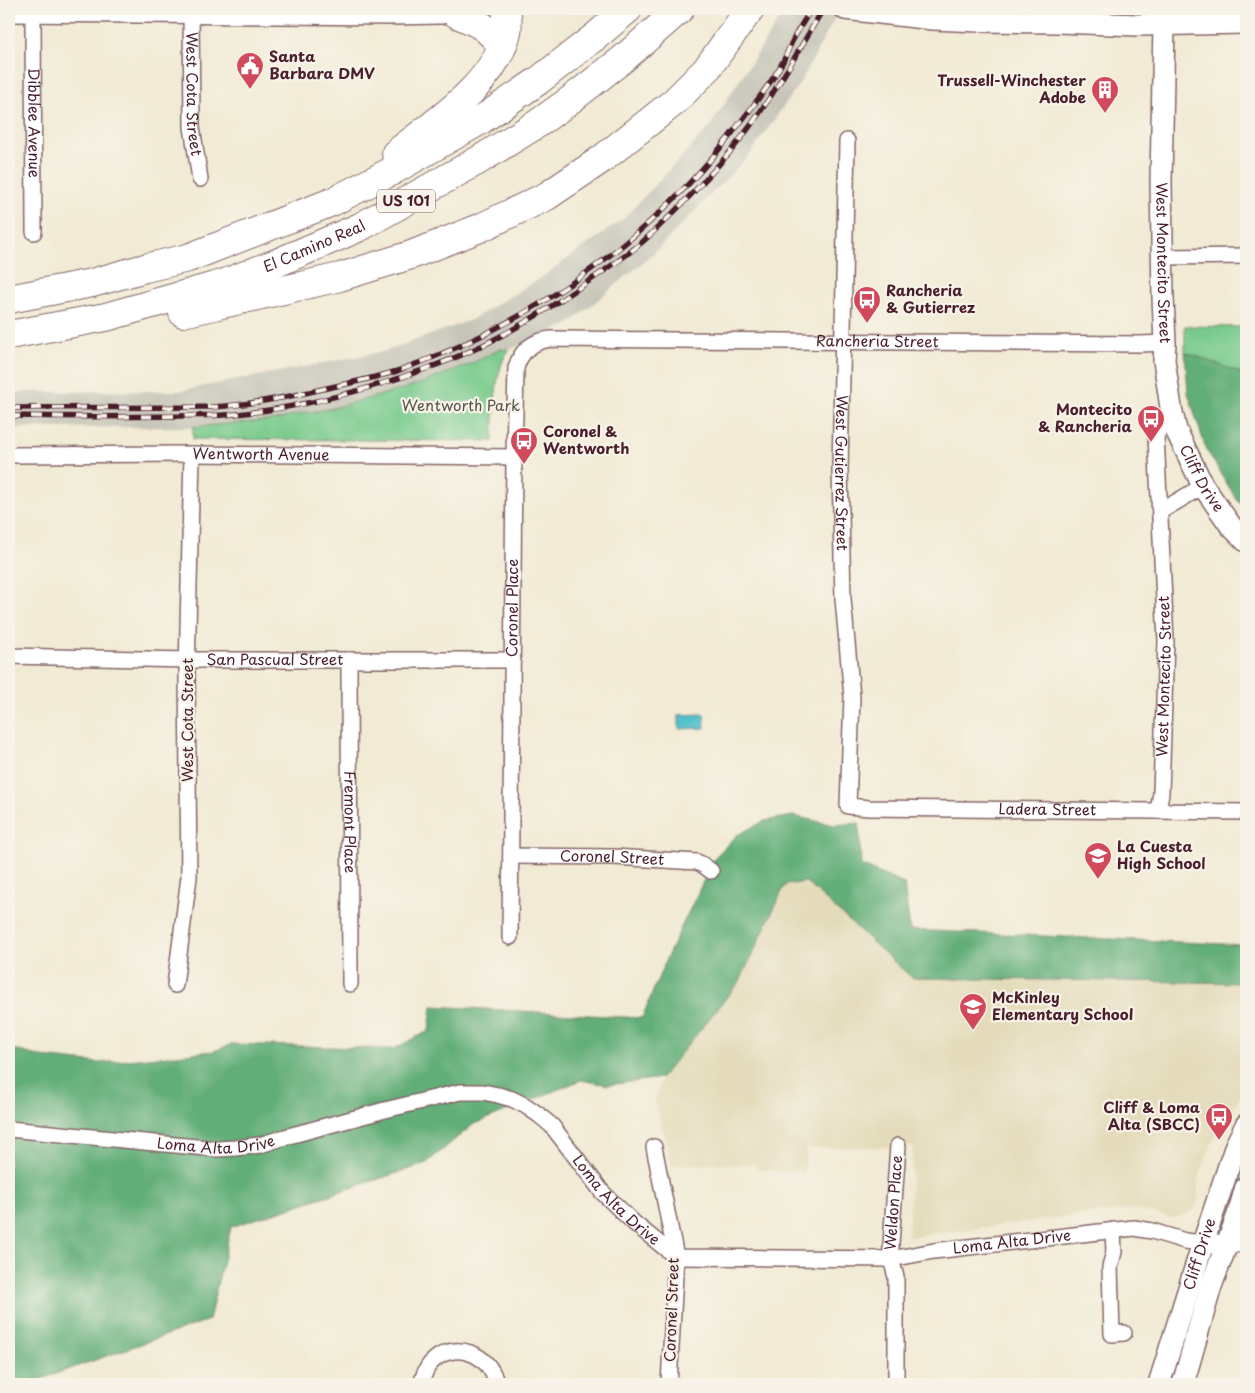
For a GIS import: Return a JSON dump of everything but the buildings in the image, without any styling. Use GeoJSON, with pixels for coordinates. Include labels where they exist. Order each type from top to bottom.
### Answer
{"type":"FeatureCollection","features":[{"type":"Feature","properties":{"kind":"highway"},"geometry":{"type":"LineString","coordinates":[[332,202],[464,99],[486,76],[497,58],[508,30],[506,9]]}},
{"type":"Feature","properties":{"kind":"highway","name":"US 101"},"geometry":{"type":"LineString","coordinates":[[9,299],[92,283],[188,258],[332,202],[426,152],[481,120],[538,81],[628,9]]}},
{"type":"Feature","properties":{"kind":"highway"},"geometry":{"type":"LineString","coordinates":[[106,317],[172,315],[340,277],[411,255],[514,213],[547,196],[594,164],[674,102],[706,70],[750,9]]}},
{"type":"Feature","properties":{"kind":"highway"},"geometry":{"type":"LineString","coordinates":[[466,12],[490,31],[502,46]]}},
{"type":"Feature","properties":{"kind":"highway","name":"El Camino Real"},"geometry":{"type":"LineString","coordinates":[[9,335],[106,317],[222,284],[360,227],[479,160],[537,124],[623,59],[675,13]]}},
{"type":"Feature","properties":{"kind":"main road"},"geometry":{"type":"LineString","coordinates":[[844,9],[933,19],[970,21],[1165,17],[1204,23],[1246,23]]}},
{"type":"Feature","properties":{"kind":"main road","name":"West Montecito Street"},"geometry":{"type":"LineString","coordinates":[[1165,17],[1161,181],[1164,360],[1171,408]]}},
{"type":"Feature","properties":{"kind":"main road","name":"Cliff Drive"},"geometry":{"type":"LineString","coordinates":[[1171,408],[1176,430],[1203,486],[1231,526],[1246,541]]}},
{"type":"Feature","properties":{"kind":"main road","name":"Cliff Drive"},"geometry":{"type":"LineString","coordinates":[[1159,1384],[1203,1243],[1236,1145],[1246,1125]]}},
{"type":"Feature","properties":{"kind":"main road","name":"Cliff Drive"},"geometry":{"type":"LineString","coordinates":[[1183,1384],[1211,1286],[1236,1243],[1238,1215],[1246,1188]]}},
{"type":"Feature","properties":{"kind":"street"},"geometry":{"type":"LineString","coordinates":[[9,14],[191,12],[392,17],[441,16],[466,12]]}},
{"type":"Feature","properties":{"kind":"street","name":"West Cota Street"},"geometry":{"type":"LineString","coordinates":[[191,12],[192,127],[200,179]]}},
{"type":"Feature","properties":{"kind":"street","name":"Dibblee Avenue"},"geometry":{"type":"LineString","coordinates":[[33,14],[34,232]]}},
{"type":"Feature","properties":{"kind":"street","name":"West Gutierrez Street"},"geometry":{"type":"LineString","coordinates":[[847,141],[840,469],[842,580],[852,697],[848,806]]}},
{"type":"Feature","properties":{"kind":"street"},"geometry":{"type":"LineString","coordinates":[[1163,257],[1246,256]]}},
{"type":"Feature","properties":{"kind":"street","name":"Rancheria Street"},"geometry":{"type":"LineString","coordinates":[[590,339],[1165,343]]}},
{"type":"Feature","properties":{"kind":"street","name":"Coronel Place"},"geometry":{"type":"LineString","coordinates":[[510,937],[516,368],[526,348],[536,342],[543,340],[590,339]]}},
{"type":"Feature","properties":{"kind":"street","name":"West Montecito Street"},"geometry":{"type":"LineString","coordinates":[[1158,811],[1161,793],[1166,641],[1156,436],[1171,408]]}},
{"type":"Feature","properties":{"kind":"street","name":"West Cota Street"},"geometry":{"type":"LineString","coordinates":[[175,985],[189,877],[187,660],[192,454]]}},
{"type":"Feature","properties":{"kind":"street","name":"Wentworth Avenue"},"geometry":{"type":"LineString","coordinates":[[9,455],[192,454],[514,457]]}},
{"type":"Feature","properties":{"kind":"street"},"geometry":{"type":"LineString","coordinates":[[1161,511],[1203,486]]}},
{"type":"Feature","properties":{"kind":"street","name":"San Pascual Street"},"geometry":{"type":"LineString","coordinates":[[9,656],[187,660],[513,660]]}},
{"type":"Feature","properties":{"kind":"street","name":"Fremont Place"},"geometry":{"type":"LineString","coordinates":[[349,660],[350,984]]}},
{"type":"Feature","properties":{"kind":"street","name":"Ladera Street"},"geometry":{"type":"LineString","coordinates":[[848,806],[869,808],[1246,812]]}},
{"type":"Feature","properties":{"kind":"street","name":"Coronel Street"},"geometry":{"type":"LineString","coordinates":[[511,856],[614,857],[697,862],[711,871]]}},
{"type":"Feature","properties":{"kind":"street","name":"Loma Alta Drive"},"geometry":{"type":"LineString","coordinates":[[9,1129],[217,1149],[235,1148],[260,1145],[385,1110],[460,1092],[483,1092],[498,1095],[526,1106],[545,1120],[566,1144],[603,1193],[634,1223],[676,1257],[891,1259],[934,1250],[1134,1228],[1152,1231],[1185,1241],[1236,1243]]}},
{"type":"Feature","properties":{"kind":"street","name":"Weldon Place"},"geometry":{"type":"LineString","coordinates":[[896,1384],[896,1277],[891,1259],[890,1244],[898,1146]]}},
{"type":"Feature","properties":{"kind":"street","name":"Coronel Street"},"geometry":{"type":"LineString","coordinates":[[654,1148],[676,1257],[669,1384]]}},
{"type":"Feature","properties":{"kind":"street"},"geometry":{"type":"LineString","coordinates":[[1113,1230],[1114,1252],[1110,1267],[1112,1334],[1124,1333]]}},
{"type":"Feature","properties":{"kind":"street"},"geometry":{"type":"LineString","coordinates":[[421,1384],[425,1371],[435,1359],[449,1352],[456,1351],[472,1353],[485,1361],[493,1374],[496,1384]]}},
{"type":"Feature","properties":{"kind":"shaded area"},"geometry":{"type":"Polygon","coordinates":[[[786,9],[840,9],[801,81],[751,153],[653,254],[569,324],[508,350],[500,349],[473,363],[403,389],[329,409],[277,420],[193,427],[9,428],[9,392],[180,391],[386,351],[471,320],[539,279],[623,219],[708,129],[786,9]]]}},
{"type":"Feature","properties":{"kind":"shaded area","name":"McKinley Elementary School"},"geometry":{"type":"Polygon","coordinates":[[[806,882],[912,978],[1246,983],[1246,1089],[1212,1142],[1198,1180],[1196,1208],[1188,1214],[1172,1218],[1134,1209],[908,1237],[913,1147],[807,1148],[804,1173],[759,1170],[754,1164],[672,1165],[655,1100],[661,1078],[740,981],[785,885],[806,882]]]}},
{"type":"Feature","properties":{"kind":"green space"},"geometry":{"type":"Polygon","coordinates":[[[1185,326],[1246,327],[1246,375],[1185,352],[1185,326]]]}},
{"type":"Feature","properties":{"kind":"green space","name":"Wentworth Park"},"geometry":{"type":"Polygon","coordinates":[[[500,349],[508,350],[503,360],[497,383],[493,441],[193,439],[193,427],[277,420],[329,409],[424,382],[473,363],[500,349]]]}},
{"type":"Feature","properties":{"kind":"green space"},"geometry":{"type":"Polygon","coordinates":[[[1185,352],[1246,375],[1246,509],[1237,500],[1206,449],[1188,393],[1185,352]]]}},
{"type":"Feature","properties":{"kind":"green space"},"geometry":{"type":"Polygon","coordinates":[[[793,816],[834,825],[859,823],[861,865],[904,884],[910,930],[1246,945],[1246,983],[912,978],[806,882],[785,885],[740,981],[661,1078],[608,1085],[581,1080],[474,1124],[425,1164],[231,1227],[209,1320],[27,1384],[9,1384],[9,1048],[41,1057],[100,1063],[214,1051],[232,1044],[393,1049],[429,1031],[432,1006],[642,1018],[666,959],[715,857],[737,835],[764,821],[793,816]]]}},
{"type":"Feature","properties":{"kind":"water"},"geometry":{"type":"Polygon","coordinates":[[[704,714],[705,728],[679,729],[679,715],[704,714]]]}},
{"type":"Feature","properties":{"kind":"railway"},"geometry":{"type":"LineString","coordinates":[[9,408],[212,407],[256,402],[354,382],[397,371],[445,352],[492,330],[537,305],[580,277],[622,246],[697,175],[730,136],[770,83],[811,9]]}},
{"type":"Feature","properties":{"kind":"railway"},"geometry":{"type":"LineString","coordinates":[[9,416],[116,417],[250,413],[327,399],[378,385],[445,362],[487,343],[564,298],[610,267],[642,243],[670,216],[711,174],[756,118],[823,9]]}},
{"type":"Feature","properties":{"kind":"place","name":"Santa Barbara DMV"},"geometry":{"type":"Point","coordinates":[250,90]}},
{"type":"Feature","properties":{"kind":"place","name":"Trussell-Winchester Adobe"},"geometry":{"type":"Point","coordinates":[1105,114]}},
{"type":"Feature","properties":{"kind":"place","name":"Rancheria & Gutierrez"},"geometry":{"type":"Point","coordinates":[867,324]}},
{"type":"Feature","properties":{"kind":"place","name":"Montecito & Rancheria"},"geometry":{"type":"Point","coordinates":[1151,443]}},
{"type":"Feature","properties":{"kind":"place","name":"Coronel & Wentworth"},"geometry":{"type":"Point","coordinates":[524,465]}},
{"type":"Feature","properties":{"kind":"place","name":"La Cuesta High School"},"geometry":{"type":"Point","coordinates":[1098,880]}},
{"type":"Feature","properties":{"kind":"place","name":"McKinley Elementary School"},"geometry":{"type":"Point","coordinates":[973,1031]}},
{"type":"Feature","properties":{"kind":"place","name":"Cliff & Loma Alta (SBCC)"},"geometry":{"type":"Point","coordinates":[1219,1141]}}]}
